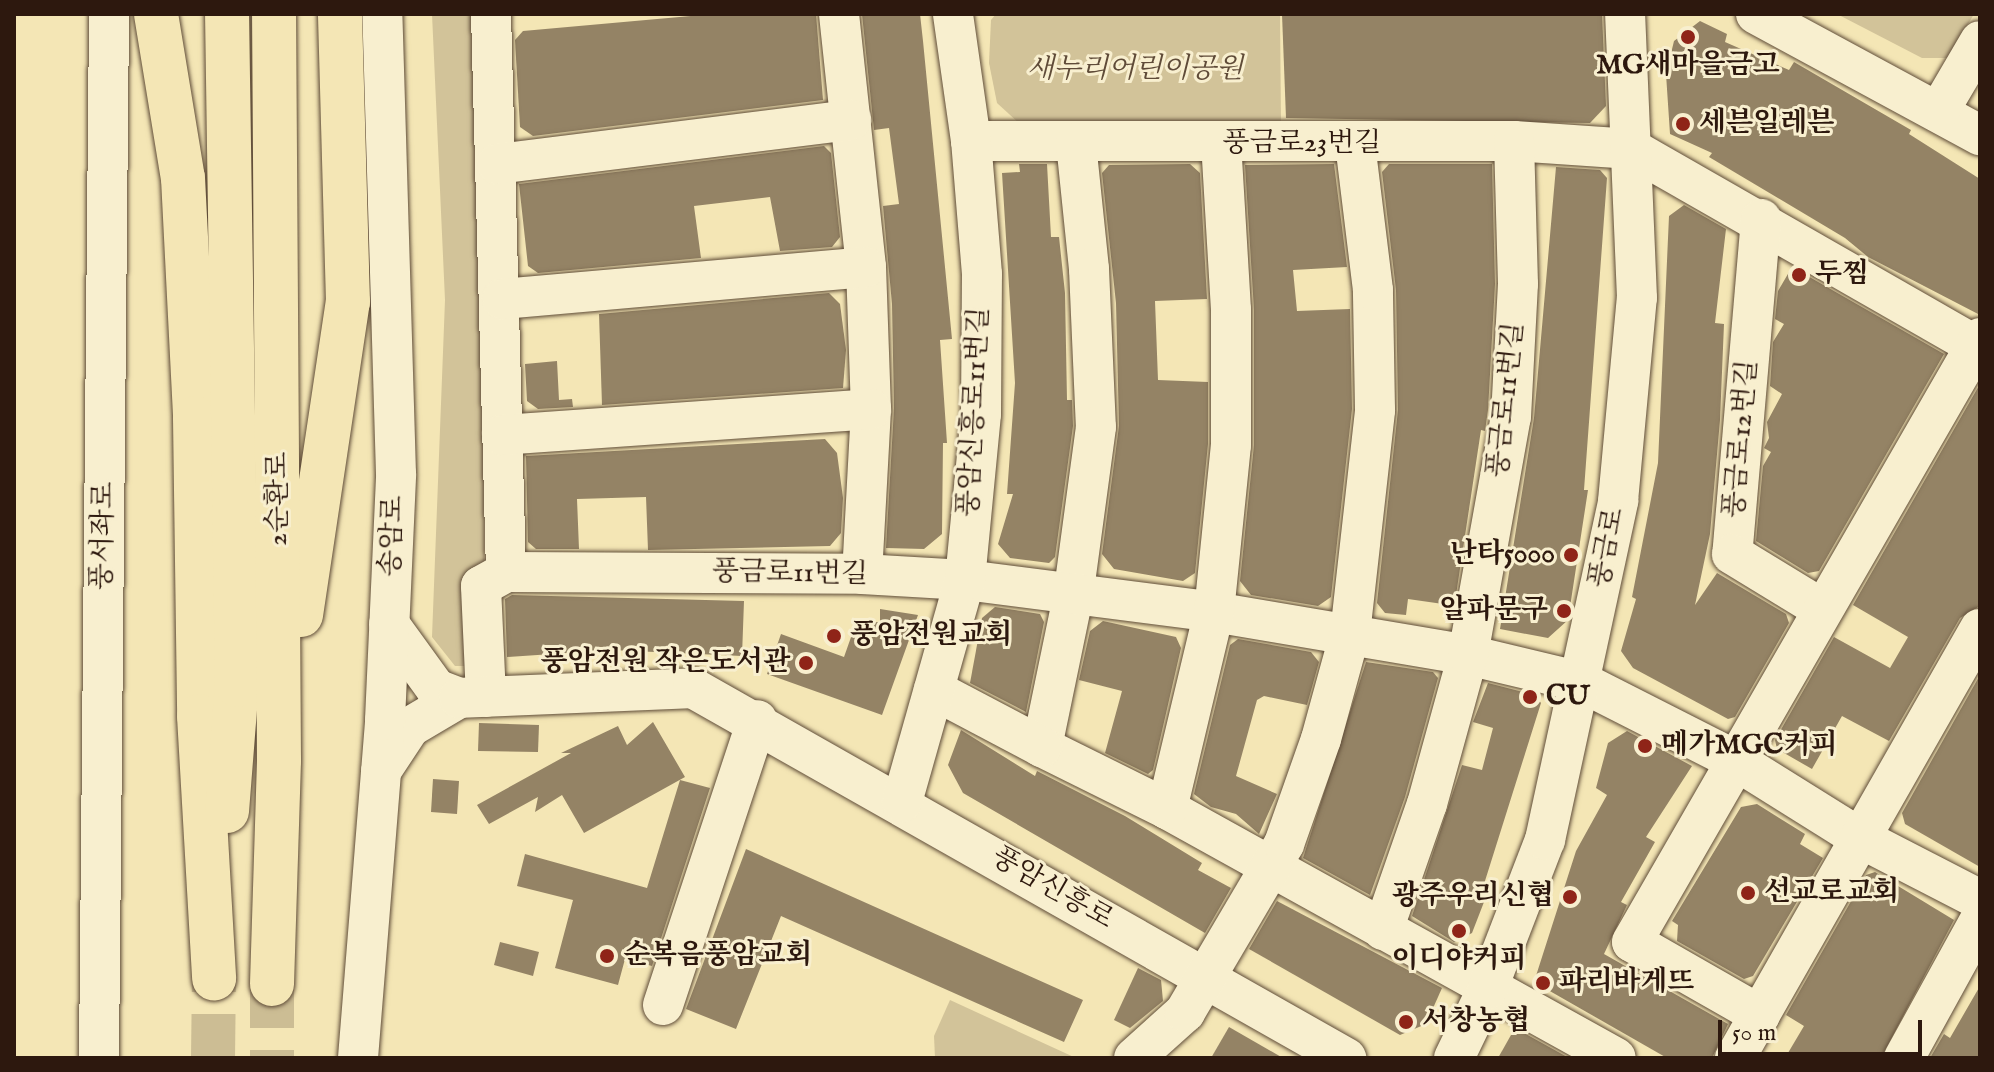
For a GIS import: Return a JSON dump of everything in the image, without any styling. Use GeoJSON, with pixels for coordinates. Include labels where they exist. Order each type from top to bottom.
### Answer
{"type":"FeatureCollection","features":[{"type":"Feature","properties":{"kind":"highway","name":"2순환로"},"geometry":{"type":"LineString","coordinates":[[156,14],[183,178],[195,418],[199,716],[214,979],[237,685],[227,14]]}},
{"type":"Feature","properties":{"kind":"highway","name":"2순환로"},"geometry":{"type":"LineString","coordinates":[[272,984],[279,760],[274,14]]}},
{"type":"Feature","properties":{"kind":"highway"},"geometry":{"type":"LineString","coordinates":[[279,760],[348,302],[340,14]]}},
{"type":"Feature","properties":{"kind":"street","name":"풍서좌로"},"geometry":{"type":"LineString","coordinates":[[99,1058],[109,14]]}},
{"type":"Feature","properties":{"kind":"street","name":"송암로"},"geometry":{"type":"LineString","coordinates":[[358,1058],[381,771],[396,474],[382,14]]}},
{"type":"Feature","properties":{"kind":"street"},"geometry":{"type":"LineString","coordinates":[[839,14],[866,267],[871,409],[862,574]]}},
{"type":"Feature","properties":{"kind":"street","name":"풍암신흥로11번길"},"geometry":{"type":"LineString","coordinates":[[902,802],[965,580],[981,414],[982,274],[971,141],[953,14]]}},
{"type":"Feature","properties":{"kind":"street","name":"풍금로"},"geometry":{"type":"LineString","coordinates":[[1454,1058],[1487,990],[1545,840],[1618,501],[1637,298],[1625,14]]}},
{"type":"Feature","properties":{"kind":"street"},"geometry":{"type":"LineString","coordinates":[[1756,14],[1980,135]]}},
{"type":"Feature","properties":{"kind":"street"},"geometry":{"type":"LineString","coordinates":[[389,624],[436,689],[473,697],[481,586],[506,572],[497,164],[502,15]]}},
{"type":"Feature","properties":{"kind":"street"},"geometry":{"type":"LineString","coordinates":[[1939,111],[1980,41]]}},
{"type":"Feature","properties":{"kind":"street"},"geometry":{"type":"LineString","coordinates":[[497,164],[851,120]]}},
{"type":"Feature","properties":{"kind":"street","name":"풍금로23번길"},"geometry":{"type":"LineString","coordinates":[[971,141],[1221,144],[1514,141],[1632,149]]}},
{"type":"Feature","properties":{"kind":"street","name":"풍금로11번길"},"geometry":{"type":"LineString","coordinates":[[1468,655],[1511,417],[1518,284],[1514,141]]}},
{"type":"Feature","properties":{"kind":"street"},"geometry":{"type":"LineString","coordinates":[[1042,747],[1073,597],[1096,427],[1089,269],[1076,143]]}},
{"type":"Feature","properties":{"kind":"street"},"geometry":{"type":"LineString","coordinates":[[1167,809],[1214,612],[1231,445],[1231,310],[1221,144]]}},
{"type":"Feature","properties":{"kind":"street"},"geometry":{"type":"LineString","coordinates":[[1134,1058],[1185,1012],[1208,979],[1268,867],[1284,844],[1321,739],[1350,634],[1375,410],[1373,290],[1355,144]]}},
{"type":"Feature","properties":{"kind":"street"},"geometry":{"type":"LineString","coordinates":[[1632,149],[1978,344],[1632,942],[1760,1015]]}},
{"type":"Feature","properties":{"kind":"street","name":"풍금로12번길"},"geometry":{"type":"LineString","coordinates":[[1761,219],[1732,554],[1822,609]]}},
{"type":"Feature","properties":{"kind":"street"},"geometry":{"type":"LineString","coordinates":[[502,299],[866,267]]}},
{"type":"Feature","properties":{"kind":"street"},"geometry":{"type":"LineString","coordinates":[[502,435],[871,409]]}},
{"type":"Feature","properties":{"kind":"street","name":"풍금로11번길"},"geometry":{"type":"LineString","coordinates":[[506,572],[862,574],[965,580],[1073,597],[1214,612],[1350,634],[1468,655],[1581,682]]}},
{"type":"Feature","properties":{"kind":"street"},"geometry":{"type":"LineString","coordinates":[[1735,1058],[1980,629]]}},
{"type":"Feature","properties":{"kind":"street"},"geometry":{"type":"LineString","coordinates":[[1383,930],[1427,804],[1468,655]]}},
{"type":"Feature","properties":{"kind":"street"},"geometry":{"type":"LineString","coordinates":[[1581,682],[1735,760],[1860,838],[1980,900]]}},
{"type":"Feature","properties":{"kind":"street","name":"풍암신흥로"},"geometry":{"type":"LineString","coordinates":[[381,771],[410,727],[473,697],[693,688],[757,720],[902,802],[1346,1058]]}},
{"type":"Feature","properties":{"kind":"street"},"geometry":{"type":"LineString","coordinates":[[934,690],[1167,809],[1487,990],[1616,1058]]}},
{"type":"Feature","properties":{"kind":"street"},"geometry":{"type":"LineString","coordinates":[[663,1005],[757,720]]}},
{"type":"Feature","properties":{"kind":"street"},"geometry":{"type":"LineString","coordinates":[[1904,1058],[1980,920]]}},
{"type":"Feature","properties":{"kind":"green space"},"geometry":{"type":"Polygon","coordinates":[[[432,14],[471,14],[483,300],[484,568],[475,666],[455,666],[432,637],[445,300],[432,14]]]}},
{"type":"Feature","properties":{"kind":"green space","name":"새누리어린이공원"},"geometry":{"type":"Polygon","coordinates":[[[996,14],[1280,14],[1281,125],[1020,124],[997,103],[989,63],[991,20],[996,14]]]}},
{"type":"Feature","properties":{"kind":"green space"},"geometry":{"type":"Polygon","coordinates":[[[1837,14],[1974,14],[1948,58],[1922,58],[1837,14]]]}},
{"type":"Feature","properties":{"kind":"green space"},"geometry":{"type":"Polygon","coordinates":[[[950,1000],[1076,1058],[935,1058],[934,1036],[950,1000]]]}},
{"type":"Feature","properties":{"kind":"building"},"geometry":{"type":"Polygon","coordinates":[[[713,14],[816,14],[823,100],[533,136],[520,127],[515,40],[523,31],[713,14]]]}},
{"type":"Feature","properties":{"kind":"building"},"geometry":{"type":"Polygon","coordinates":[[[862,14],[920,14],[952,339],[940,340],[947,443],[943,443],[942,534],[924,549],[886,548],[894,408],[892,304],[883,206],[899,204],[889,128],[874,130],[862,14]]]}},
{"type":"Feature","properties":{"kind":"building"},"geometry":{"type":"Polygon","coordinates":[[[1282,14],[1602,14],[1606,106],[1590,123],[1286,118],[1282,14]]]}},
{"type":"Feature","properties":{"kind":"building"},"geometry":{"type":"Polygon","coordinates":[[[1700,21],[1727,34],[1725,42],[1789,70],[1794,62],[1911,130],[1909,134],[1980,179],[1980,315],[1868,257],[1845,238],[1709,157],[1712,153],[1670,134],[1666,74],[1674,41],[1700,21]]]}},
{"type":"Feature","properties":{"kind":"building"},"geometry":{"type":"Polygon","coordinates":[[[824,146],[831,153],[840,237],[832,247],[780,251],[770,197],[694,206],[701,258],[538,273],[528,266],[519,184],[824,146]]]}},
{"type":"Feature","properties":{"kind":"building"},"geometry":{"type":"Polygon","coordinates":[[[1019,164],[1047,164],[1051,237],[1059,237],[1065,293],[1067,400],[1072,400],[1073,426],[1055,557],[1049,563],[1010,558],[998,544],[1013,494],[1007,494],[1015,383],[1002,173],[1020,172],[1019,164]]]}},
{"type":"Feature","properties":{"kind":"building"},"geometry":{"type":"Polygon","coordinates":[[[1190,164],[1200,173],[1207,299],[1155,301],[1158,380],[1208,382],[1208,444],[1195,573],[1183,581],[1114,569],[1102,554],[1119,426],[1116,303],[1102,173],[1109,165],[1190,164]]]}},
{"type":"Feature","properties":{"kind":"building"},"geometry":{"type":"Polygon","coordinates":[[[1334,164],[1347,267],[1293,270],[1297,311],[1350,309],[1352,409],[1331,597],[1318,606],[1251,595],[1240,581],[1254,445],[1254,310],[1245,165],[1334,164]]]}},
{"type":"Feature","properties":{"kind":"building"},"geometry":{"type":"Polygon","coordinates":[[[1389,164],[1492,164],[1495,284],[1488,410],[1485,431],[1481,430],[1456,595],[1443,604],[1408,599],[1406,615],[1385,613],[1377,603],[1398,410],[1396,290],[1382,172],[1389,164]]]}},
{"type":"Feature","properties":{"kind":"building"},"geometry":{"type":"Polygon","coordinates":[[[1556,167],[1600,170],[1607,178],[1584,490],[1588,490],[1568,620],[1548,638],[1500,629],[1534,418],[1556,167]]]}},
{"type":"Feature","properties":{"kind":"building"},"geometry":{"type":"Polygon","coordinates":[[[1684,205],[1726,229],[1715,323],[1724,324],[1720,420],[1710,534],[1695,605],[1717,573],[1786,614],[1789,623],[1735,717],[1728,719],[1633,668],[1621,651],[1636,599],[1632,597],[1658,463],[1669,216],[1684,205]]]}},
{"type":"Feature","properties":{"kind":"building"},"geometry":{"type":"Polygon","coordinates":[[[1792,267],[1944,354],[1819,571],[1808,573],[1756,541],[1763,466],[1771,452],[1764,448],[1769,438],[1767,422],[1782,394],[1770,386],[1773,342],[1784,324],[1775,319],[1778,291],[1792,267]]]}},
{"type":"Feature","properties":{"kind":"building"},"geometry":{"type":"Polygon","coordinates":[[[829,293],[840,304],[846,350],[843,388],[602,405],[599,314],[829,293]]]}},
{"type":"Feature","properties":{"kind":"building"},"geometry":{"type":"Polygon","coordinates":[[[557,361],[559,400],[572,399],[573,407],[538,409],[527,401],[525,364],[557,361]]]}},
{"type":"Feature","properties":{"kind":"building"},"geometry":{"type":"Polygon","coordinates":[[[1980,384],[1980,606],[1960,618],[1889,741],[1842,716],[1812,769],[1777,749],[1775,740],[1834,637],[1890,668],[1908,637],[1853,605],[1980,384]]]}},
{"type":"Feature","properties":{"kind":"building"},"geometry":{"type":"Polygon","coordinates":[[[825,439],[837,453],[843,498],[841,533],[830,546],[648,550],[646,497],[577,499],[579,549],[536,549],[528,542],[526,456],[825,439]]]}},
{"type":"Feature","properties":{"kind":"building"},"geometry":{"type":"Polygon","coordinates":[[[512,595],[744,601],[742,656],[611,650],[507,657],[505,599],[512,595]]]}},
{"type":"Feature","properties":{"kind":"building"},"geometry":{"type":"Polygon","coordinates":[[[995,607],[1040,614],[1044,622],[1026,712],[970,683],[982,618],[995,607]]]}},
{"type":"Feature","properties":{"kind":"building"},"geometry":{"type":"Polygon","coordinates":[[[880,609],[918,615],[882,715],[767,674],[781,634],[844,657],[856,623],[880,622],[880,609]]]}},
{"type":"Feature","properties":{"kind":"building"},"geometry":{"type":"Polygon","coordinates":[[[1103,621],[1176,637],[1181,648],[1153,770],[1148,774],[1105,753],[1122,691],[1079,680],[1090,631],[1103,621]]]}},
{"type":"Feature","properties":{"kind":"building"},"geometry":{"type":"Polygon","coordinates":[[[1238,639],[1311,652],[1319,662],[1307,705],[1264,696],[1257,700],[1236,776],[1277,794],[1259,834],[1236,814],[1211,807],[1194,794],[1230,645],[1238,639]]]}},
{"type":"Feature","properties":{"kind":"building"},"geometry":{"type":"Polygon","coordinates":[[[1366,662],[1433,672],[1438,678],[1405,797],[1370,895],[1303,858],[1366,662]]]}},
{"type":"Feature","properties":{"kind":"building"},"geometry":{"type":"Polygon","coordinates":[[[1980,675],[1980,867],[1905,824],[1902,813],[1980,675]]]}},
{"type":"Feature","properties":{"kind":"building"},"geometry":{"type":"Polygon","coordinates":[[[1488,683],[1535,695],[1541,703],[1479,900],[1484,902],[1472,933],[1454,942],[1412,916],[1462,765],[1482,770],[1493,728],[1473,722],[1488,683]]]}},
{"type":"Feature","properties":{"kind":"building"},"geometry":{"type":"Polygon","coordinates":[[[653,722],[685,777],[584,833],[562,795],[535,812],[538,797],[489,824],[477,805],[571,753],[561,753],[618,726],[627,745],[653,722]]]}},
{"type":"Feature","properties":{"kind":"building"},"geometry":{"type":"Polygon","coordinates":[[[479,723],[539,725],[538,752],[478,751],[479,723]]]}},
{"type":"Feature","properties":{"kind":"building"},"geometry":{"type":"Polygon","coordinates":[[[961,730],[1035,776],[1037,771],[1125,816],[1202,863],[1198,870],[1231,888],[1205,933],[963,793],[948,765],[961,730]]]}},
{"type":"Feature","properties":{"kind":"building"},"geometry":{"type":"Polygon","coordinates":[[[1627,731],[1692,766],[1646,837],[1655,842],[1621,902],[1627,905],[1604,954],[1728,1024],[1712,1058],[1667,1058],[1534,982],[1576,851],[1607,795],[1596,788],[1608,743],[1627,731]]]}},
{"type":"Feature","properties":{"kind":"building"},"geometry":{"type":"Polygon","coordinates":[[[433,779],[459,781],[457,814],[431,812],[433,779]]]}},
{"type":"Feature","properties":{"kind":"building"},"geometry":{"type":"Polygon","coordinates":[[[680,780],[710,788],[652,966],[625,959],[618,985],[555,968],[573,900],[517,886],[525,854],[647,888],[680,780]]]}},
{"type":"Feature","properties":{"kind":"building","name":"선교로교회"},"geometry":{"type":"Polygon","coordinates":[[[1757,804],[1805,834],[1800,844],[1823,858],[1753,976],[1744,979],[1677,941],[1678,925],[1672,921],[1741,807],[1757,804]]]}},
{"type":"Feature","properties":{"kind":"building"},"geometry":{"type":"Polygon","coordinates":[[[746,849],[1083,1000],[1064,1042],[781,916],[736,1029],[686,1009],[746,849]]]}},
{"type":"Feature","properties":{"kind":"building"},"geometry":{"type":"Polygon","coordinates":[[[1875,872],[1954,920],[1881,1058],[1785,1058],[1804,1026],[1786,1015],[1866,875],[1875,872]]]}},
{"type":"Feature","properties":{"kind":"building"},"geometry":{"type":"Polygon","coordinates":[[[1277,901],[1442,988],[1426,1024],[1400,1035],[1249,949],[1277,901]]]}},
{"type":"Feature","properties":{"kind":"building"},"geometry":{"type":"Polygon","coordinates":[[[500,942],[539,952],[533,976],[494,965],[500,942]]]}},
{"type":"Feature","properties":{"kind":"building"},"geometry":{"type":"Polygon","coordinates":[[[1138,968],[1161,980],[1163,1001],[1130,1028],[1114,1020],[1138,968]]]}},
{"type":"Feature","properties":{"kind":"building"},"geometry":{"type":"Polygon","coordinates":[[[1980,986],[1980,1058],[1930,1058],[1944,1034],[1950,1038],[1980,986]]]}},
{"type":"Feature","properties":{"kind":"building"},"geometry":{"type":"Polygon","coordinates":[[[1229,1027],[1283,1058],[1211,1058],[1229,1027]]]}},
{"type":"Feature","properties":{"kind":"building"},"geometry":{"type":"Polygon","coordinates":[[[1515,1028],[1569,1058],[1498,1058],[1515,1028]]]}},
{"type":"Feature","properties":{"kind":"tunnel"},"geometry":{"type":"LineString","coordinates":[[213,1058],[214,979]]}},
{"type":"Feature","properties":{"kind":"tunnel"},"geometry":{"type":"LineString","coordinates":[[272,984],[272,1058]]}},
{"type":"Feature","properties":{"kind":"place","name":"MG새마을금고"},"geometry":{"type":"Point","coordinates":[1688,37]}},
{"type":"Feature","properties":{"kind":"place","name":"세븐일레븐"},"geometry":{"type":"Point","coordinates":[1683,124]}},
{"type":"Feature","properties":{"kind":"place","name":"두찜"},"geometry":{"type":"Point","coordinates":[1799,275]}},
{"type":"Feature","properties":{"kind":"place","name":"난타5000"},"geometry":{"type":"Point","coordinates":[1571,555]}},
{"type":"Feature","properties":{"kind":"place","name":"알파문구"},"geometry":{"type":"Point","coordinates":[1564,611]}},
{"type":"Feature","properties":{"kind":"place","name":"풍암전원교회"},"geometry":{"type":"Point","coordinates":[834,636]}},
{"type":"Feature","properties":{"kind":"place","name":"풍암전원 작은도서관"},"geometry":{"type":"Point","coordinates":[806,663]}},
{"type":"Feature","properties":{"kind":"place","name":"CU"},"geometry":{"type":"Point","coordinates":[1530,697]}},
{"type":"Feature","properties":{"kind":"place","name":"메가MGC커피"},"geometry":{"type":"Point","coordinates":[1645,746]}},
{"type":"Feature","properties":{"kind":"place","name":"선교로교회"},"geometry":{"type":"Point","coordinates":[1748,893]}},
{"type":"Feature","properties":{"kind":"place","name":"광주우리신협"},"geometry":{"type":"Point","coordinates":[1570,897]}},
{"type":"Feature","properties":{"kind":"place","name":"이디야커피"},"geometry":{"type":"Point","coordinates":[1459,931]}},
{"type":"Feature","properties":{"kind":"place","name":"순복음풍암교회"},"geometry":{"type":"Point","coordinates":[607,956]}},
{"type":"Feature","properties":{"kind":"place","name":"파리바게뜨"},"geometry":{"type":"Point","coordinates":[1543,983]}},
{"type":"Feature","properties":{"kind":"place","name":"서창농협"},"geometry":{"type":"Point","coordinates":[1406,1022]}}]}
